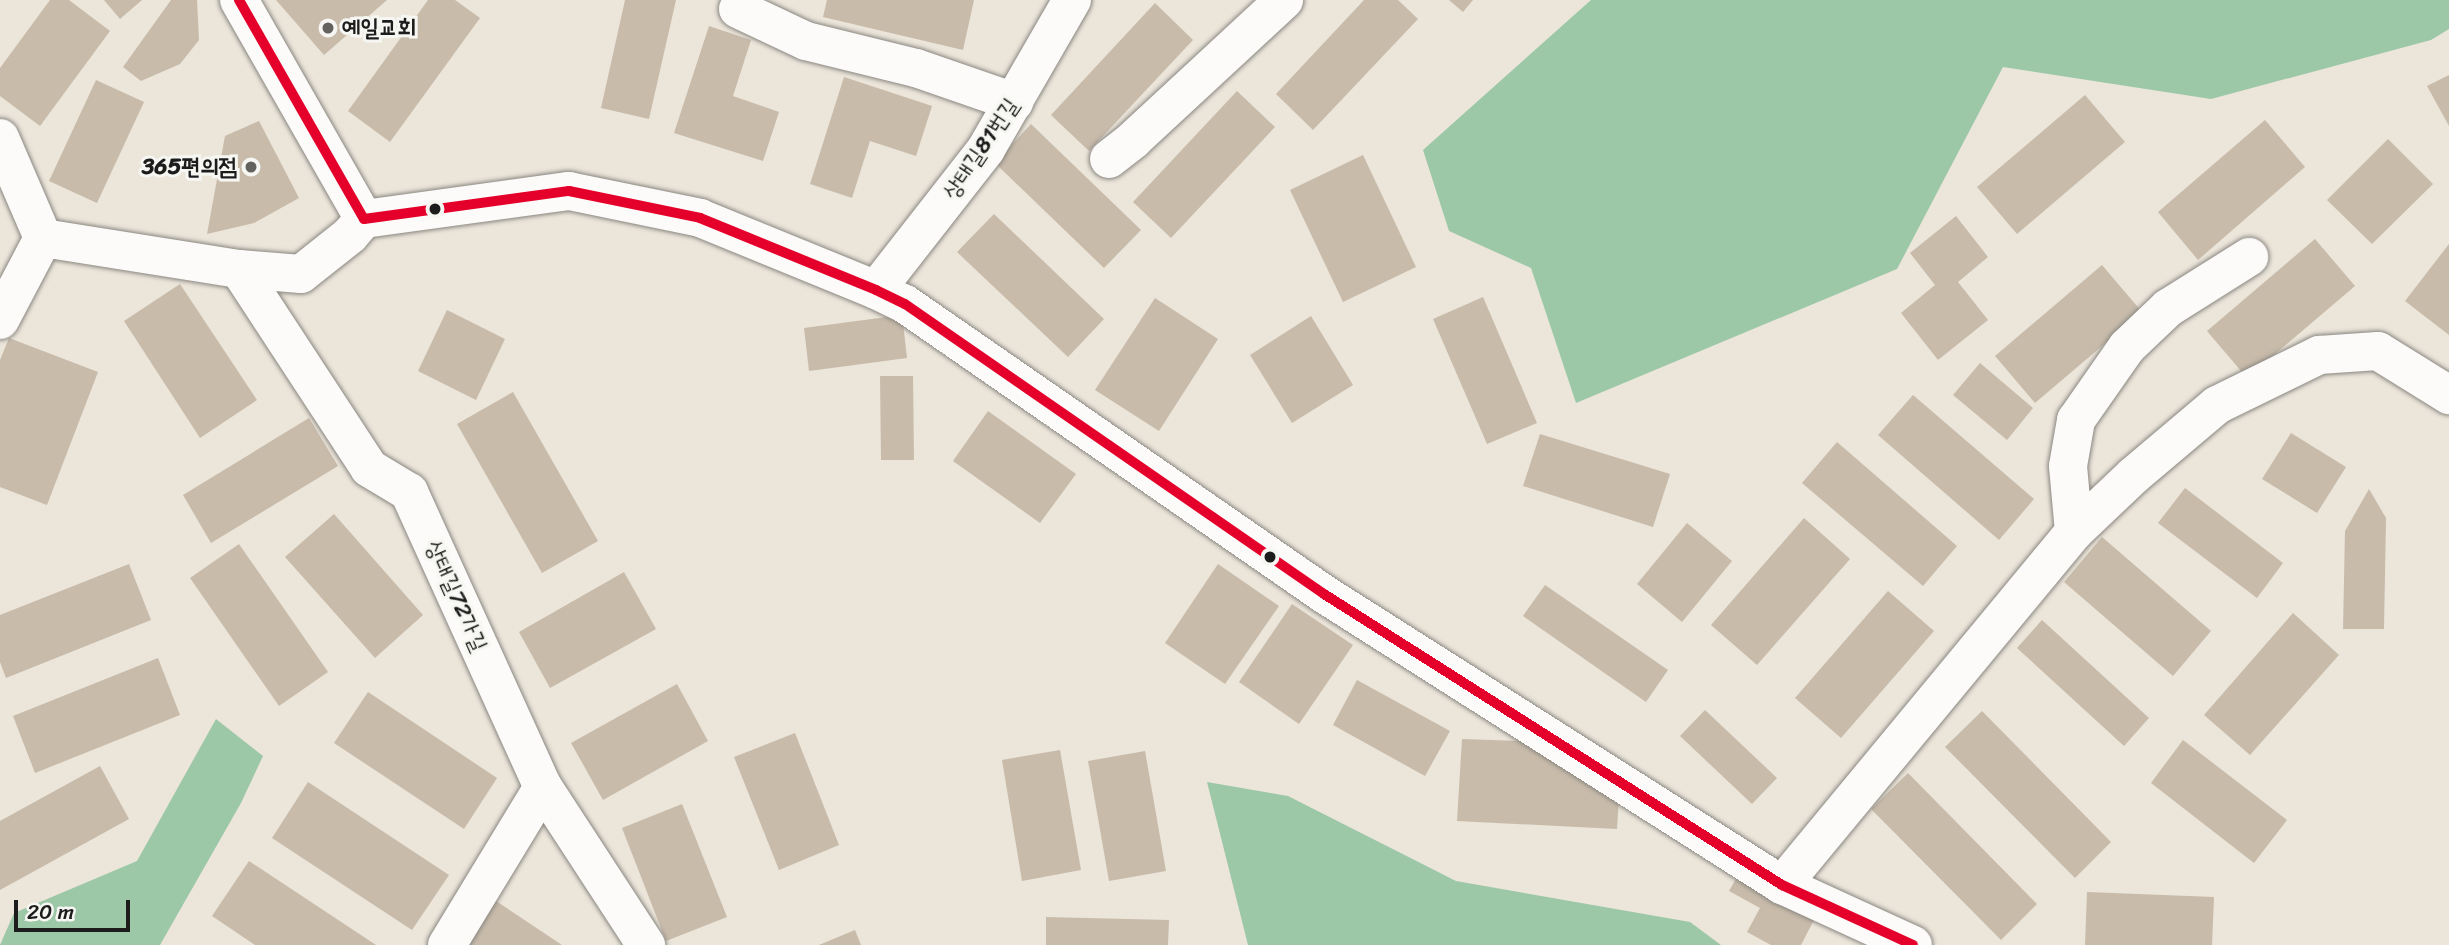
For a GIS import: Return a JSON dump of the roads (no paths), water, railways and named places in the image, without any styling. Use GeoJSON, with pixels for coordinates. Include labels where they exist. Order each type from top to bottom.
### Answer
{"type":"FeatureCollection","features":[{"type":"Feature","properties":{"kind":"street"},"geometry":{"type":"LineString","coordinates":[[240,0],[363,219]]}},
{"type":"Feature","properties":{"kind":"street","name":"상태길81번길"},"geometry":{"type":"LineString","coordinates":[[876,289],[986,149],[1072,0]]}},
{"type":"Feature","properties":{"kind":"street"},"geometry":{"type":"LineString","coordinates":[[1109,159],[1284,0]]}},
{"type":"Feature","properties":{"kind":"street"},"geometry":{"type":"LineString","coordinates":[[738,9],[806,41],[916,68],[1014,102]]}},
{"type":"Feature","properties":{"kind":"street"},"geometry":{"type":"LineString","coordinates":[[0,138],[12,196],[43,238],[239,269],[301,274],[350,235],[363,219],[569,191],[700,218],[876,289],[916,312],[1324,594],[1782,886],[1913,945]]}},
{"type":"Feature","properties":{"kind":"street"},"geometry":{"type":"LineString","coordinates":[[0,320],[43,238]]}},
{"type":"Feature","properties":{"kind":"street"},"geometry":{"type":"LineString","coordinates":[[2074,532],[2068,466],[2076,420],[2127,347],[2168,308],[2249,257]]}},
{"type":"Feature","properties":{"kind":"street","name":"상태길72가길"},"geometry":{"type":"LineString","coordinates":[[239,269],[369,468],[409,492],[542,787],[646,945]]}},
{"type":"Feature","properties":{"kind":"street"},"geometry":{"type":"LineString","coordinates":[[1782,886],[2074,532],[2133,476],[2217,405],[2319,355],[2378,351],[2449,395]]}},
{"type":"Feature","properties":{"kind":"street"},"geometry":{"type":"LineString","coordinates":[[447,945],[542,787]]}},
{"type":"Feature","properties":{"kind":"place","name":"예일교회"},"geometry":{"type":"Point","coordinates":[328,28]}},
{"type":"Feature","properties":{"kind":"place","name":"365편의점"},"geometry":{"type":"Point","coordinates":[251,167]}}]}
